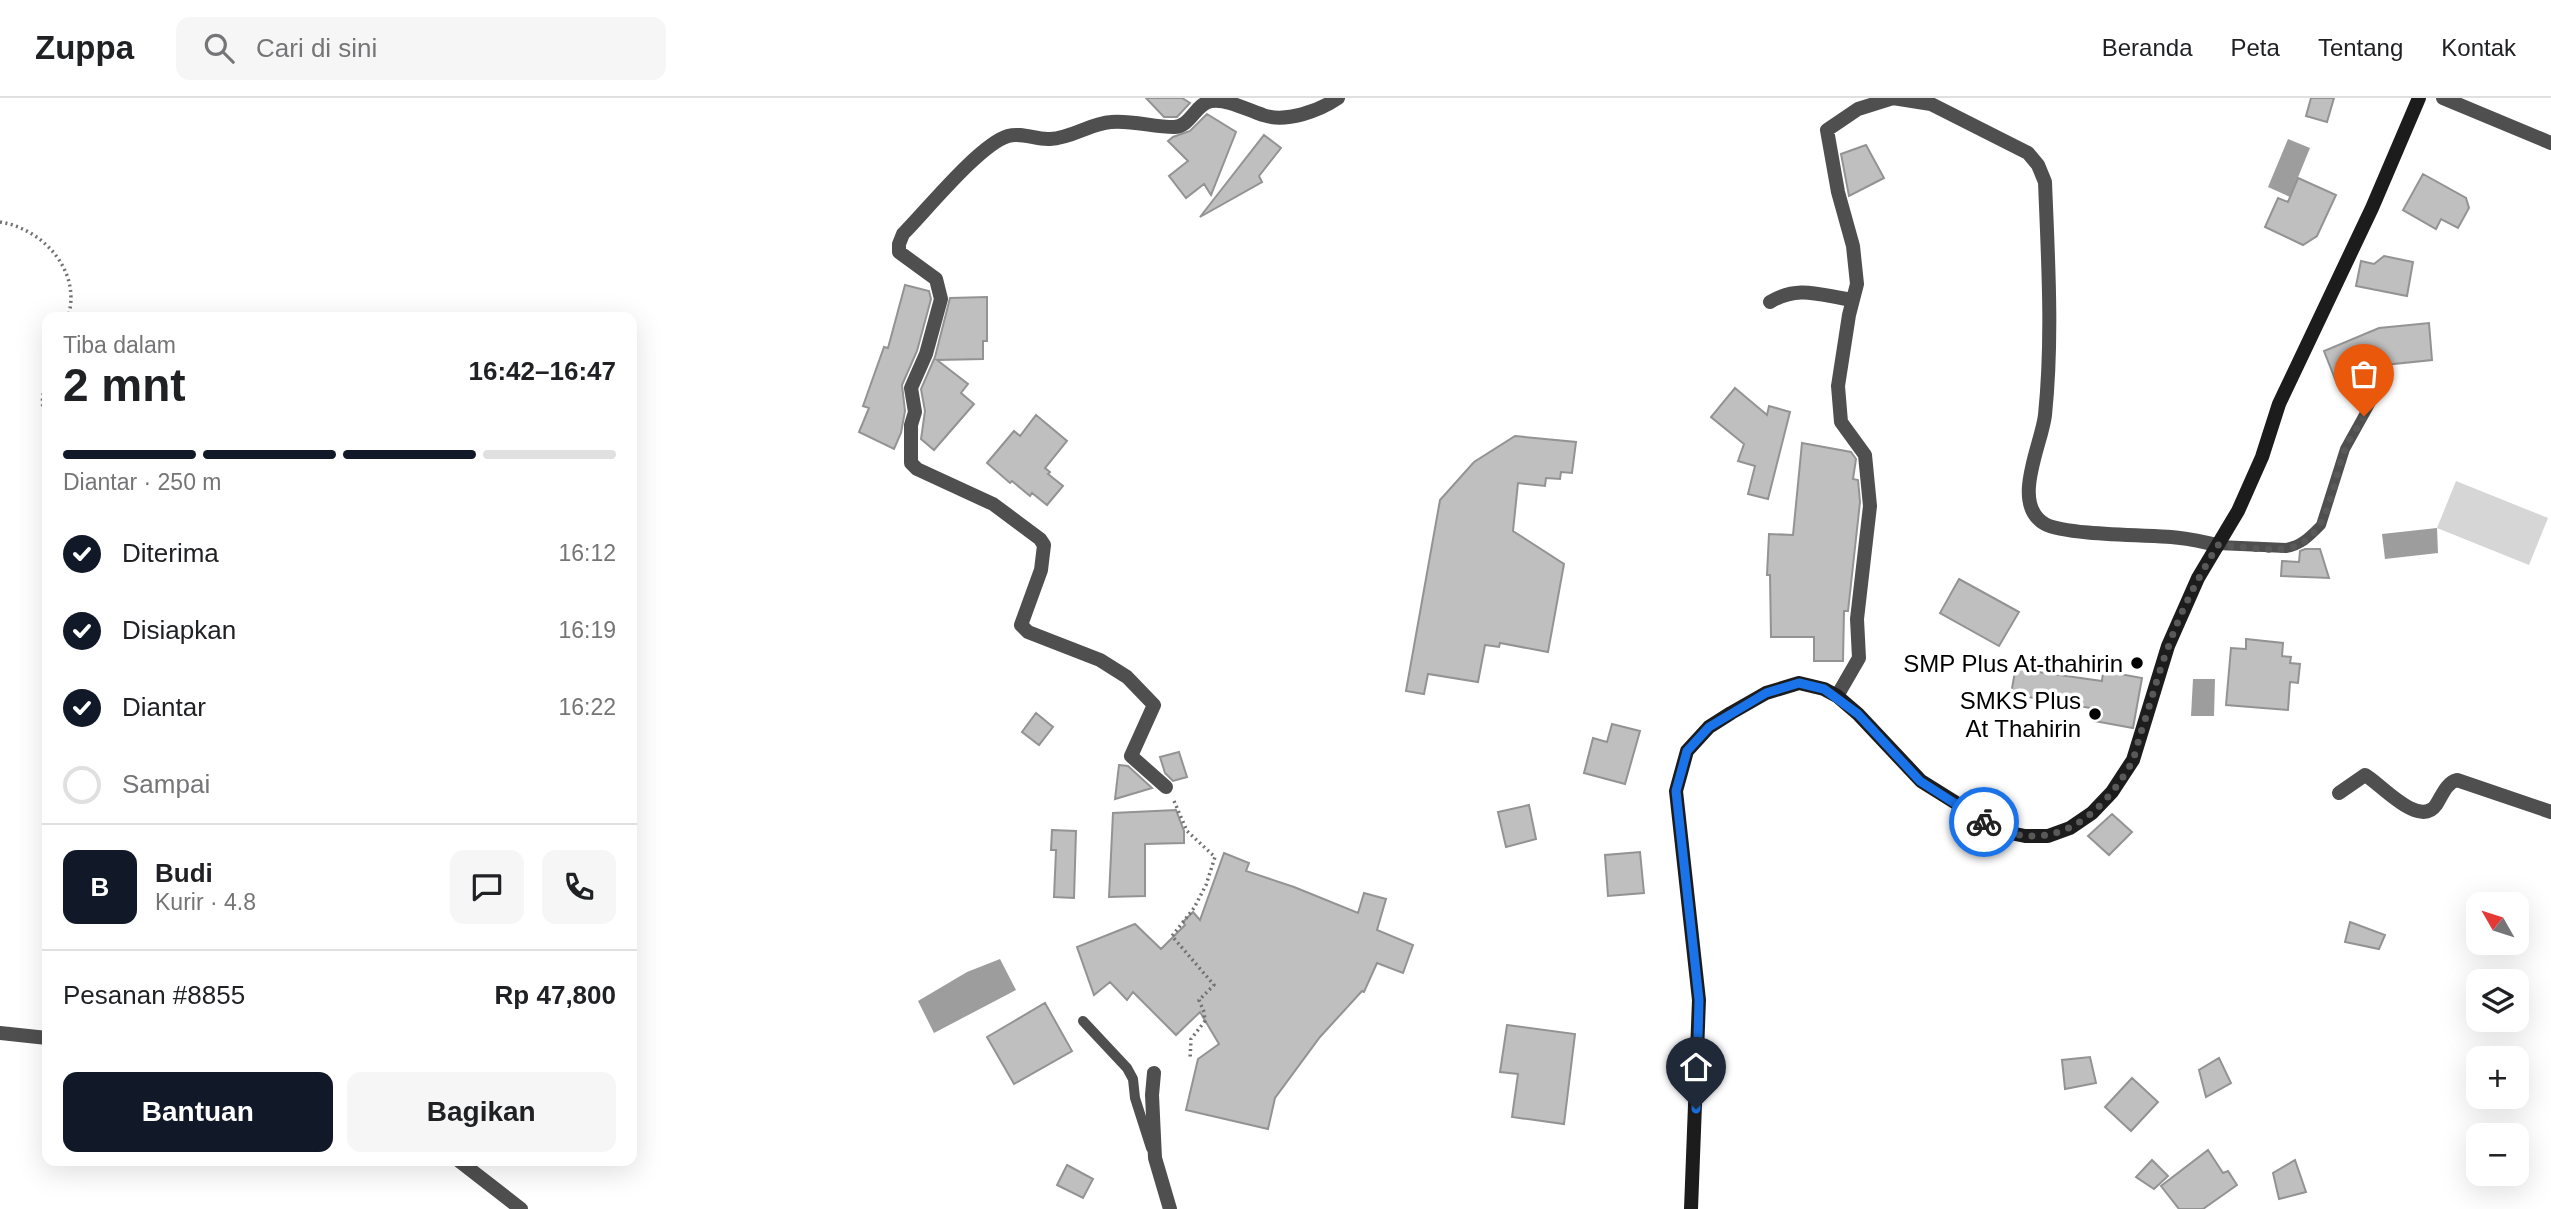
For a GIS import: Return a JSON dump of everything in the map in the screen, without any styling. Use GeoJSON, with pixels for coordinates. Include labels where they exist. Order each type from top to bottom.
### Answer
{"type":"FeatureCollection","features":[{"type":"Feature","properties":{"kind":"street"},"geometry":{"type":"LineString","coordinates":[[1166,787],[1131,756],[1154,705],[1127,677],[1109,666],[1028,632],[1021,625],[1041,570],[1044,545],[1040,539],[993,503],[917,469],[911,463],[911,425],[915,412],[911,388],[926,354],[942,299],[936,279],[900,252],[899,244],[903,233],[968,167],[1006,136],[1048,139],[1083,132],[1108,121],[1176,127],[1187,122],[1207,102],[1215,100],[1264,116],[1292,116],[1312,111],[1338,98]]}},
{"type":"Feature","properties":{"kind":"street"},"geometry":{"type":"LineString","coordinates":[[1837,696],[1859,659],[1857,619],[1870,506],[1865,455],[1841,422],[1839,376],[1857,284],[1848,222],[1838,192],[1827,130],[1858,109],[1893,98],[1931,104],[2028,153],[2038,165],[2045,181],[2050,307],[2045,417],[2031,468],[2028,498],[2037,517],[2051,526],[2104,533],[2175,537],[2218,545]]}},
{"type":"Feature","properties":{"kind":"street"},"geometry":{"type":"LineString","coordinates":[[1691,1209],[1699,1000],[1676,791],[1687,751],[1709,727],[1766,693],[1799,683],[1824,689],[1837,696],[1858,714],[1920,781],[2001,831],[2025,836],[2049,836],[2070,828],[2092,813],[2112,792],[2133,760],[2168,646],[2198,578],[2238,511],[2262,457],[2279,404],[2372,208],[2419,98]]}},
{"type":"Feature","properties":{"kind":"street"},"geometry":{"type":"LineString","coordinates":[[2442,98],[2551,143]]}},
{"type":"Feature","properties":{"kind":"street"},"geometry":{"type":"LineString","coordinates":[[1770,302],[1785,293],[1808,292],[1853,300]]}},
{"type":"Feature","properties":{"kind":"street"},"geometry":{"type":"LineString","coordinates":[[2339,793],[2365,775],[2404,806],[2427,811],[2433,809],[2449,784],[2457,780],[2551,812]]}},
{"type":"Feature","properties":{"kind":"street"},"geometry":{"type":"LineString","coordinates":[[0,1033],[42,1037]]}},
{"type":"Feature","properties":{"kind":"street"},"geometry":{"type":"LineString","coordinates":[[1154,1073],[1154,1158],[1170,1209]]}},
{"type":"Feature","properties":{"kind":"street"},"geometry":{"type":"LineString","coordinates":[[466,1166],[521,1209]]}},
{"type":"Feature","properties":{"kind":"lane"},"geometry":{"type":"LineString","coordinates":[[2218,545],[2287,548],[2297,546],[2312,534],[2321,524],[2345,449],[2379,386]]}},
{"type":"Feature","properties":{"kind":"lane"},"geometry":{"type":"LineString","coordinates":[[1083,1021],[1127,1068],[1133,1079],[1135,1098],[1154,1158]]}},
{"type":"Feature","properties":{"kind":"path"},"geometry":{"type":"LineString","coordinates":[[0,222],[33,235],[50,247],[71,282],[68,312]]}},
{"type":"Feature","properties":{"kind":"path"},"geometry":{"type":"LineString","coordinates":[[1166,787],[1182,814],[1187,831],[1214,858],[1206,885],[1194,908],[1172,936],[1214,985],[1199,1000],[1205,1021],[1191,1039],[1190,1060]]}},
{"type":"Feature","properties":{"kind":"shaded area"},"geometry":{"type":"Polygon","coordinates":[[[2288,139],[2310,148],[2290,197],[2268,187],[2288,139]]]}},
{"type":"Feature","properties":{"kind":"shaded area"},"geometry":{"type":"Polygon","coordinates":[[[2456,481],[2548,518],[2529,565],[2437,528],[2456,481]]]}},
{"type":"Feature","properties":{"kind":"shaded area"},"geometry":{"type":"Polygon","coordinates":[[[2437,528],[2438,553],[2385,559],[2382,534],[2437,528]]]}},
{"type":"Feature","properties":{"kind":"shaded area"},"geometry":{"type":"Polygon","coordinates":[[[2193,679],[2215,679],[2214,716],[2191,716],[2193,679]]]}},
{"type":"Feature","properties":{"kind":"shaded area"},"geometry":{"type":"Polygon","coordinates":[[[1000,959],[1016,990],[934,1033],[918,1001],[967,972],[1000,959]]]}},
{"type":"Feature","properties":{"kind":"building"},"geometry":{"type":"Polygon","coordinates":[[[1146,98],[1182,98],[1190,103],[1177,117],[1164,117],[1146,98]]]}},
{"type":"Feature","properties":{"kind":"building"},"geometry":{"type":"Polygon","coordinates":[[[2311,98],[2334,98],[2327,122],[2306,116],[2311,98]]]}},
{"type":"Feature","properties":{"kind":"building"},"geometry":{"type":"Polygon","coordinates":[[[1207,114],[1236,132],[1211,195],[1204,184],[1186,198],[1169,176],[1188,161],[1168,141],[1190,131],[1207,114]]]}},
{"type":"Feature","properties":{"kind":"building"},"geometry":{"type":"Polygon","coordinates":[[[1264,135],[1281,148],[1259,176],[1262,182],[1200,217],[1264,135]]]}},
{"type":"Feature","properties":{"kind":"building"},"geometry":{"type":"Polygon","coordinates":[[[1866,145],[1884,178],[1849,196],[1841,154],[1866,145]]]}},
{"type":"Feature","properties":{"kind":"building"},"geometry":{"type":"Polygon","coordinates":[[[2423,174],[2466,198],[2469,208],[2458,228],[2441,219],[2436,229],[2403,210],[2423,174]]]}},
{"type":"Feature","properties":{"kind":"building"},"geometry":{"type":"Polygon","coordinates":[[[2298,178],[2336,195],[2317,236],[2303,245],[2265,227],[2278,198],[2288,202],[2298,178]]]}},
{"type":"Feature","properties":{"kind":"building"},"geometry":{"type":"Polygon","coordinates":[[[2384,256],[2413,262],[2407,296],[2356,286],[2361,261],[2374,264],[2384,256]]]}},
{"type":"Feature","properties":{"kind":"building"},"geometry":{"type":"Polygon","coordinates":[[[905,285],[929,291],[931,299],[917,351],[902,385],[905,411],[901,433],[894,449],[859,432],[869,408],[863,406],[884,347],[888,348],[905,285]]]}},
{"type":"Feature","properties":{"kind":"building"},"geometry":{"type":"Polygon","coordinates":[[[987,297],[987,341],[983,341],[983,359],[937,360],[968,384],[961,393],[974,404],[934,450],[921,439],[925,411],[921,389],[935,357],[950,298],[987,297]]]}},
{"type":"Feature","properties":{"kind":"building"},"geometry":{"type":"Polygon","coordinates":[[[2429,323],[2432,360],[2384,365],[2337,384],[2324,351],[2379,328],[2429,323]]]}},
{"type":"Feature","properties":{"kind":"building"},"geometry":{"type":"Polygon","coordinates":[[[1735,388],[1767,415],[1769,406],[1790,412],[1768,499],[1748,494],[1755,466],[1738,461],[1744,444],[1711,417],[1735,388]]]}},
{"type":"Feature","properties":{"kind":"building"},"geometry":{"type":"Polygon","coordinates":[[[1036,415],[1067,441],[1045,468],[1050,472],[1048,474],[1063,486],[1047,505],[1032,493],[1030,496],[1012,481],[1010,483],[987,463],[1014,431],[1020,436],[1036,415]]]}},
{"type":"Feature","properties":{"kind":"building"},"geometry":{"type":"Polygon","coordinates":[[[1515,436],[1576,442],[1572,473],[1561,472],[1560,479],[1546,478],[1545,486],[1518,483],[1513,531],[1564,564],[1548,652],[1500,643],[1499,647],[1485,645],[1478,682],[1428,674],[1424,694],[1406,691],[1440,500],[1474,462],[1515,436]]]}},
{"type":"Feature","properties":{"kind":"building"},"geometry":{"type":"Polygon","coordinates":[[[1802,443],[1851,452],[1856,459],[1853,479],[1858,480],[1860,502],[1848,611],[1844,611],[1843,661],[1814,661],[1814,637],[1771,637],[1770,575],[1767,575],[1769,534],[1793,535],[1802,443]]]}},
{"type":"Feature","properties":{"kind":"building"},"geometry":{"type":"Polygon","coordinates":[[[2320,549],[2329,578],[2281,576],[2282,561],[2299,562],[2300,551],[2320,549]]]}},
{"type":"Feature","properties":{"kind":"building"},"geometry":{"type":"Polygon","coordinates":[[[1959,579],[2019,612],[1999,646],[1940,613],[1959,579]]]}},
{"type":"Feature","properties":{"kind":"building"},"geometry":{"type":"Polygon","coordinates":[[[2246,639],[2283,643],[2282,656],[2291,657],[2290,663],[2300,664],[2298,683],[2290,682],[2288,710],[2226,705],[2231,648],[2246,649],[2246,639]]]}},
{"type":"Feature","properties":{"kind":"building"},"geometry":{"type":"Polygon","coordinates":[[[2017,660],[2039,663],[2038,672],[2102,681],[2103,671],[2142,678],[2133,728],[2094,721],[2096,709],[2011,694],[2017,660]]]}},
{"type":"Feature","properties":{"kind":"building"},"geometry":{"type":"Polygon","coordinates":[[[1036,713],[1053,727],[1039,745],[1022,732],[1036,713]]]}},
{"type":"Feature","properties":{"kind":"building"},"geometry":{"type":"Polygon","coordinates":[[[1612,724],[1640,731],[1625,784],[1584,773],[1593,738],[1607,742],[1612,724]]]}},
{"type":"Feature","properties":{"kind":"building"},"geometry":{"type":"Polygon","coordinates":[[[1179,752],[1187,777],[1173,781],[1165,773],[1160,757],[1179,752]]]}},
{"type":"Feature","properties":{"kind":"building"},"geometry":{"type":"Polygon","coordinates":[[[1119,765],[1128,766],[1152,788],[1115,799],[1119,765]]]}},
{"type":"Feature","properties":{"kind":"building"},"geometry":{"type":"Polygon","coordinates":[[[1529,805],[1536,839],[1506,847],[1498,812],[1529,805]]]}},
{"type":"Feature","properties":{"kind":"building"},"geometry":{"type":"Polygon","coordinates":[[[1176,810],[1184,831],[1184,843],[1145,844],[1145,896],[1109,897],[1113,813],[1176,810]]]}},
{"type":"Feature","properties":{"kind":"building"},"geometry":{"type":"Polygon","coordinates":[[[2112,814],[2132,832],[2109,855],[2088,836],[2112,814]]]}},
{"type":"Feature","properties":{"kind":"building"},"geometry":{"type":"Polygon","coordinates":[[[1052,830],[1076,831],[1074,898],[1054,897],[1056,850],[1051,850],[1052,830]]]}},
{"type":"Feature","properties":{"kind":"building"},"geometry":{"type":"Polygon","coordinates":[[[1640,852],[1644,893],[1608,896],[1605,855],[1640,852]]]}},
{"type":"Feature","properties":{"kind":"building"},"geometry":{"type":"Polygon","coordinates":[[[1224,853],[1249,863],[1246,871],[1358,913],[1364,893],[1386,899],[1377,930],[1413,945],[1403,973],[1377,963],[1364,992],[1362,991],[1320,1037],[1275,1098],[1268,1129],[1186,1110],[1198,1059],[1219,1044],[1200,1012],[1176,1035],[1133,992],[1127,1000],[1110,982],[1094,995],[1077,947],[1135,924],[1161,949],[1185,925],[1183,922],[1193,912],[1200,920],[1224,853]]]}},
{"type":"Feature","properties":{"kind":"building"},"geometry":{"type":"Polygon","coordinates":[[[2350,922],[2385,935],[2379,949],[2345,942],[2350,922]]]}},
{"type":"Feature","properties":{"kind":"building"},"geometry":{"type":"Polygon","coordinates":[[[1045,1003],[1072,1051],[1014,1084],[987,1037],[1045,1003]]]}},
{"type":"Feature","properties":{"kind":"building"},"geometry":{"type":"Polygon","coordinates":[[[1507,1025],[1575,1034],[1564,1124],[1512,1117],[1518,1074],[1500,1072],[1507,1025]]]}},
{"type":"Feature","properties":{"kind":"building"},"geometry":{"type":"Polygon","coordinates":[[[2090,1057],[2096,1083],[2065,1089],[2062,1060],[2090,1057]]]}},
{"type":"Feature","properties":{"kind":"building"},"geometry":{"type":"Polygon","coordinates":[[[2219,1058],[2231,1083],[2206,1097],[2199,1070],[2219,1058]]]}},
{"type":"Feature","properties":{"kind":"building"},"geometry":{"type":"Polygon","coordinates":[[[2132,1078],[2158,1102],[2131,1131],[2105,1107],[2132,1078]]]}},
{"type":"Feature","properties":{"kind":"building"},"geometry":{"type":"Polygon","coordinates":[[[2208,1150],[2223,1173],[2228,1171],[2237,1185],[2203,1209],[2179,1209],[2161,1186],[2208,1150]]]}},
{"type":"Feature","properties":{"kind":"building"},"geometry":{"type":"Polygon","coordinates":[[[2152,1160],[2168,1176],[2154,1189],[2136,1177],[2152,1160]]]}},
{"type":"Feature","properties":{"kind":"building"},"geometry":{"type":"Polygon","coordinates":[[[2295,1160],[2306,1192],[2279,1199],[2273,1173],[2295,1160]]]}},
{"type":"Feature","properties":{"kind":"building"},"geometry":{"type":"Polygon","coordinates":[[[1067,1165],[1093,1179],[1083,1198],[1057,1185],[1067,1165]]]}},
{"type":"Feature","properties":{"kind":"way so far"},"geometry":{"type":"LineString","coordinates":[[1984,822],[2001,831],[2025,836],[2049,836],[2070,828],[2092,813],[2112,792],[2133,760],[2168,646],[2198,578],[2218,545],[2287,548],[2297,546],[2312,534],[2321,524],[2345,449],[2364,416]]}},
{"type":"Feature","properties":{"kind":"place","name":"SMP Plus At-thahirin"},"geometry":{"type":"Point","coordinates":[2137,663]}},
{"type":"Feature","properties":{"kind":"place","name":"SMKS Plus At Thahirin"},"geometry":{"type":"Point","coordinates":[2095,714]}},
{"type":"Feature","properties":{"kind":"route"},"geometry":{"type":"LineString","coordinates":[[1696,1109],[1699,1000],[1676,791],[1687,751],[1709,727],[1766,693],[1799,683],[1824,689],[1858,714],[1920,781],[1984,822]]}}]}
